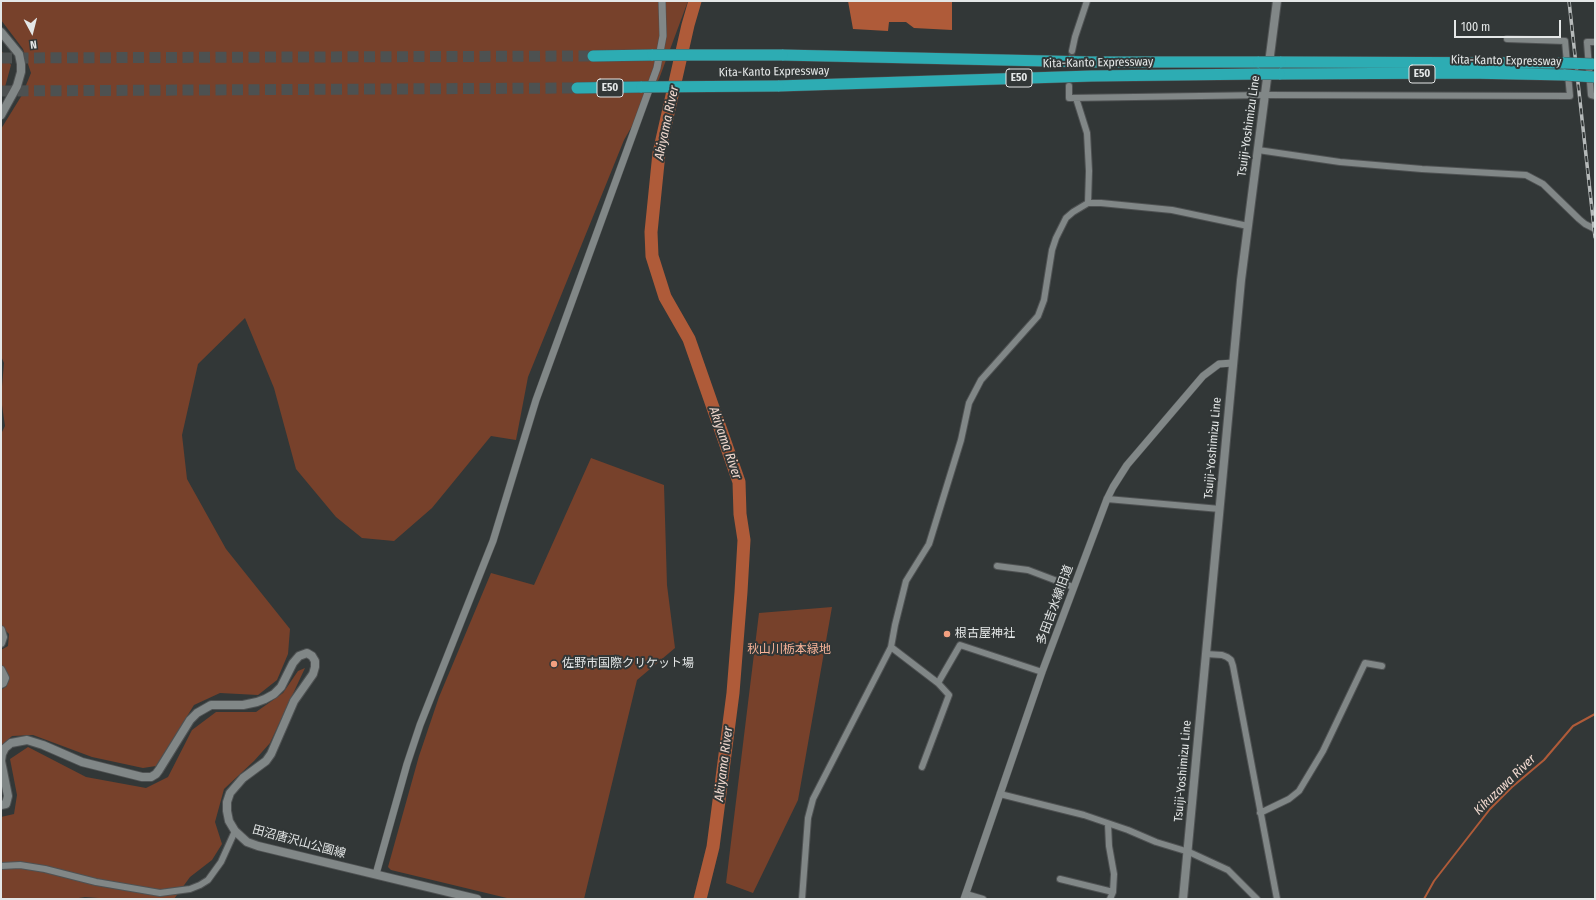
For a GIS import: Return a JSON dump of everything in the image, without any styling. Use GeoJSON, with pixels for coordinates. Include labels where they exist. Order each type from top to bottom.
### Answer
{"type":"FeatureCollection","features":[{"type":"Feature","properties":{"kind":"highway","name":"Kita-Kanto Expressway"},"geometry":{"type":"LineString","coordinates":[[593,56],[782,55],[1091,62],[1594,64]]}},
{"type":"Feature","properties":{"kind":"highway","name":"Kita-Kanto Expressway"},"geometry":{"type":"LineString","coordinates":[[577,88],[778,86],[1092,76],[1260,74],[1468,74],[1565,75],[1595,77]]}},
{"type":"Feature","properties":{"kind":"main road","name":"Tsuiji-Yoshimizu Line"},"geometry":{"type":"LineString","coordinates":[[1183,899],[1240,280],[1266,95],[1277,1]]}},
{"type":"Feature","properties":{"kind":"main road"},"geometry":{"type":"LineString","coordinates":[[1,32],[19,54],[21,72],[17,86],[1,115]]}},
{"type":"Feature","properties":{"kind":"main road"},"geometry":{"type":"LineString","coordinates":[[1,630],[3,637],[1,643]]}},
{"type":"Feature","properties":{"kind":"main road","name":"田沼唐沢山公園線"},"geometry":{"type":"LineString","coordinates":[[1,805],[6,804],[8,796],[1,761],[2,754],[10,743],[27,740],[43,745],[82,762],[142,777],[151,777],[159,770],[190,720],[197,713],[210,705],[243,705],[265,699],[274,694],[280,687],[293,663],[299,656],[307,653],[312,656],[315,661],[313,674],[288,712],[271,754],[266,761],[243,778],[230,793],[227,802],[227,811],[229,822],[235,831],[247,842],[258,846],[477,899]]}},
{"type":"Feature","properties":{"kind":"main road"},"geometry":{"type":"LineString","coordinates":[[1,670],[4,678],[3,683],[1,684]]}},
{"type":"Feature","properties":{"kind":"street"},"geometry":{"type":"LineString","coordinates":[[376,874],[407,764],[420,725],[493,541],[536,400],[657,68],[663,36],[662,1]]}},
{"type":"Feature","properties":{"kind":"street"},"geometry":{"type":"LineString","coordinates":[[1072,51],[1087,1]]}},
{"type":"Feature","properties":{"kind":"street"},"geometry":{"type":"LineString","coordinates":[[1069,86],[1069,98],[1266,95],[1570,96],[1565,41],[1507,39]]}},
{"type":"Feature","properties":{"kind":"street"},"geometry":{"type":"LineString","coordinates":[[1595,42],[1586,42],[1591,95],[1595,96]]}},
{"type":"Feature","properties":{"kind":"street"},"geometry":{"type":"LineString","coordinates":[[1076,98],[1087,133],[1089,171],[1088,204]]}},
{"type":"Feature","properties":{"kind":"street"},"geometry":{"type":"LineString","coordinates":[[1258,150],[1340,162],[1430,170],[1526,175],[1543,184],[1578,219],[1584,224],[1595,229]]}},
{"type":"Feature","properties":{"kind":"street"},"geometry":{"type":"LineString","coordinates":[[802,899],[808,818],[813,799],[891,648],[906,581],[928,544],[961,440],[969,403],[981,380],[1038,316],[1044,300],[1056,238],[1066,218],[1073,212],[1088,204],[1123,204],[1172,210],[1248,226]]}},
{"type":"Feature","properties":{"kind":"street","name":"多田吉水線旧道"},"geometry":{"type":"LineString","coordinates":[[965,897],[1042,672],[1107,500],[1127,464],[1203,376],[1219,364],[1233,363]]}},
{"type":"Feature","properties":{"kind":"street"},"geometry":{"type":"LineString","coordinates":[[1107,500],[1220,509]]}},
{"type":"Feature","properties":{"kind":"street"},"geometry":{"type":"LineString","coordinates":[[997,566],[1028,570],[1073,587]]}},
{"type":"Feature","properties":{"kind":"street"},"geometry":{"type":"LineString","coordinates":[[938,683],[960,645],[1042,672]]}},
{"type":"Feature","properties":{"kind":"street"},"geometry":{"type":"LineString","coordinates":[[891,648],[938,683],[949,695],[922,767]]}},
{"type":"Feature","properties":{"kind":"street"},"geometry":{"type":"LineString","coordinates":[[1206,654],[1222,655],[1227,657],[1231,660],[1233,666],[1277,899]]}},
{"type":"Feature","properties":{"kind":"street"},"geometry":{"type":"LineString","coordinates":[[1260,813],[1289,799],[1299,792],[1323,751],[1364,663],[1382,666]]}},
{"type":"Feature","properties":{"kind":"street"},"geometry":{"type":"LineString","coordinates":[[1000,794],[1065,810],[1128,830],[1156,842],[1188,851],[1228,870],[1257,899]]}},
{"type":"Feature","properties":{"kind":"street"},"geometry":{"type":"LineString","coordinates":[[1108,824],[1109,846],[1114,874],[1113,892],[1110,899]]}},
{"type":"Feature","properties":{"kind":"street"},"geometry":{"type":"LineString","coordinates":[[1,866],[20,866],[45,869],[96,882],[160,893],[190,889],[208,880],[221,862],[235,831]]}},
{"type":"Feature","properties":{"kind":"street"},"geometry":{"type":"LineString","coordinates":[[1060,879],[1113,892]]}},
{"type":"Feature","properties":{"kind":"street"},"geometry":{"type":"LineString","coordinates":[[965,897],[983,899]]}},
{"type":"Feature","properties":{"kind":"green space"},"geometry":{"type":"Polygon","coordinates":[[[1,1],[688,1],[659,79],[624,140],[528,377],[516,440],[491,436],[432,508],[394,541],[362,538],[336,517],[296,469],[274,388],[245,318],[198,364],[182,435],[187,479],[226,549],[290,629],[288,654],[277,680],[258,695],[220,693],[194,705],[156,766],[143,768],[92,757],[33,735],[12,736],[1,746],[1,690],[7,686],[7,674],[1,665],[1,650],[8,646],[9,634],[1,626],[1,434],[5,426],[1,398],[4,363],[1,356],[1,129],[22,95],[31,73],[23,49],[1,20],[1,1]]]}},
{"type":"Feature","properties":{"kind":"green space"},"geometry":{"type":"Polygon","coordinates":[[[1,50],[11,65],[5,87],[1,94],[1,50]]]}},
{"type":"Feature","properties":{"kind":"green space","name":"佐野市国際クリケット場"},"geometry":{"type":"Polygon","coordinates":[[[591,458],[664,485],[667,585],[675,648],[637,680],[584,899],[511,899],[391,870],[388,867],[419,756],[439,697],[491,573],[534,585],[591,458]]]}},
{"type":"Feature","properties":{"kind":"green space","name":"秋山川栃本緑地"},"geometry":{"type":"Polygon","coordinates":[[[832,607],[798,800],[753,893],[726,883],[759,613],[832,607]]]}},
{"type":"Feature","properties":{"kind":"green space"},"geometry":{"type":"Polygon","coordinates":[[[305,668],[270,743],[254,761],[224,789],[215,822],[222,844],[212,860],[190,877],[174,899],[112,899],[85,897],[72,899],[1,899],[1,817],[14,814],[17,795],[10,759],[28,747],[86,777],[146,788],[168,777],[192,730],[216,712],[256,712],[283,693],[298,671],[305,668]]]}},
{"type":"Feature","properties":{"kind":"shaded area"},"geometry":{"type":"Polygon","coordinates":[[[848,1],[952,1],[952,30],[914,28],[906,22],[889,22],[888,31],[853,29],[848,1]]]}},
{"type":"Feature","properties":{"kind":"waterway","name":"Akiyama River"},"geometry":{"type":"LineString","coordinates":[[695,1],[688,25],[659,153],[651,232],[652,256],[665,297],[689,339],[739,482],[740,514],[744,540],[733,693],[713,847],[700,899]]}},
{"type":"Feature","properties":{"kind":"waterway","name":"Kikuzawa River"},"geometry":{"type":"LineString","coordinates":[[1424,899],[1434,881],[1490,809],[1512,787],[1544,760],[1573,726],[1595,714]]}},
{"type":"Feature","properties":{"kind":"tunnel"},"geometry":{"type":"LineString","coordinates":[[1070,78],[1072,51]]}},
{"type":"Feature","properties":{"kind":"tunnel"},"geometry":{"type":"LineString","coordinates":[[1,58],[593,56]]}},
{"type":"Feature","properties":{"kind":"tunnel"},"geometry":{"type":"LineString","coordinates":[[1,91],[577,88]]}},
{"type":"Feature","properties":{"kind":"railway"},"geometry":{"type":"LineString","coordinates":[[1569,1],[1595,237]]}},
{"type":"Feature","properties":{"kind":"place","name":"根古屋神社"},"geometry":{"type":"Point","coordinates":[947,634]}},
{"type":"Feature","properties":{"kind":"place","name":"佐野市国際クリケット場"},"geometry":{"type":"Point","coordinates":[554,664]}}]}
